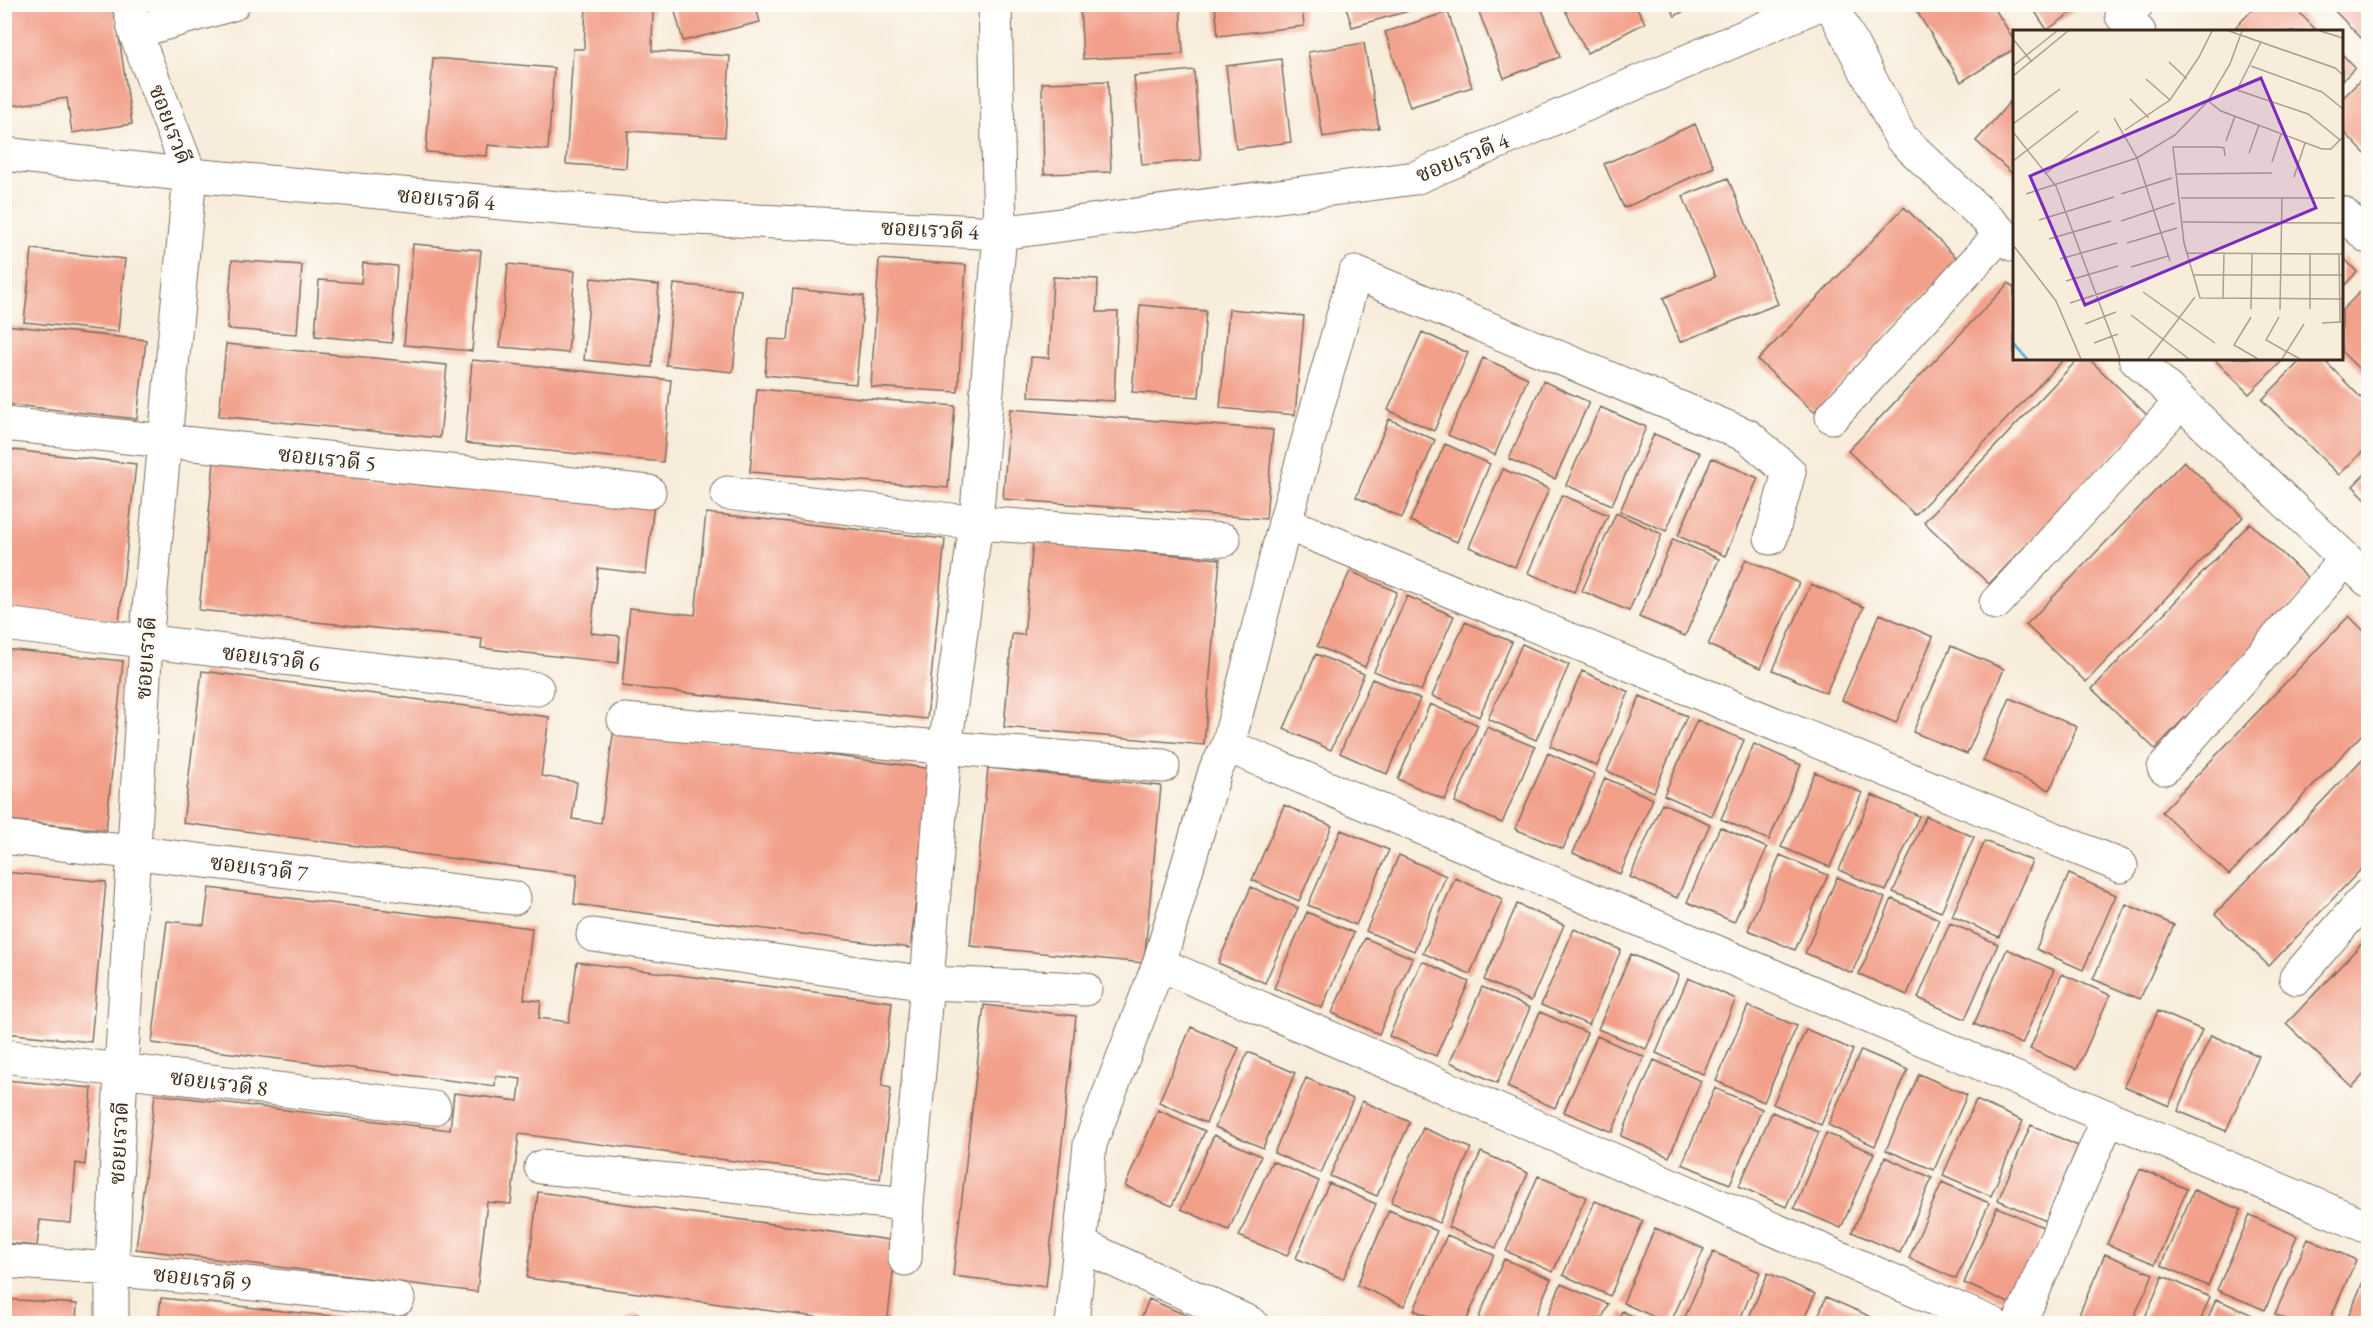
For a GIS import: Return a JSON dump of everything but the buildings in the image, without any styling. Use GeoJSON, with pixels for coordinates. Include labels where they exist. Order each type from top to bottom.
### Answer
{"type":"FeatureCollection","features":[{"type":"Feature","properties":{"kind":"street"},"geometry":{"type":"LineString","coordinates":[[132,18],[233,4]]}},
{"type":"Feature","properties":{"kind":"street"},"geometry":{"type":"LineString","coordinates":[[905,1259],[907,1204],[945,747],[976,523],[1000,233],[995,4]]}},
{"type":"Feature","properties":{"kind":"street","name":"ซอยเรวดี 4"},"geometry":{"type":"LineString","coordinates":[[4,154],[190,175],[636,215],[1000,233],[1414,178],[1820,4]]}},
{"type":"Feature","properties":{"kind":"street"},"geometry":{"type":"LineString","coordinates":[[1831,4],[1901,138],[2008,239],[1832,417]]}},
{"type":"Feature","properties":{"kind":"street"},"geometry":{"type":"LineString","coordinates":[[2137,4],[2122,16],[2137,30]]}},
{"type":"Feature","properties":{"kind":"street","name":"ซอยเรวดี"},"geometry":{"type":"LineString","coordinates":[[112,1323],[112,1269],[121,1070],[146,642],[190,175],[132,18]]}},
{"type":"Feature","properties":{"kind":"street"},"geometry":{"type":"LineString","coordinates":[[2343,214],[2368,237]]}},
{"type":"Feature","properties":{"kind":"street"},"geometry":{"type":"LineString","coordinates":[[1072,1323],[1090,1144],[1159,964],[1215,771],[1228,746],[1285,524],[1355,273],[1748,436],[1789,472],[1771,538]]}},
{"type":"Feature","properties":{"kind":"street"},"geometry":{"type":"LineString","coordinates":[[2137,360],[2357,569],[2164,768]]}},
{"type":"Feature","properties":{"kind":"street"},"geometry":{"type":"LineString","coordinates":[[1996,603],[2181,402]]}},
{"type":"Feature","properties":{"kind":"street","name":"ซอยเรวดี 5"},"geometry":{"type":"LineString","coordinates":[[4,424],[649,492]]}},
{"type":"Feature","properties":{"kind":"street"},"geometry":{"type":"LineString","coordinates":[[728,494],[976,523],[1224,540]]}},
{"type":"Feature","properties":{"kind":"street"},"geometry":{"type":"LineString","coordinates":[[1285,524],[2121,866]]}},
{"type":"Feature","properties":{"kind":"street","name":"ซอยเรวดี 6"},"geometry":{"type":"LineString","coordinates":[[4,624],[537,689]]}},
{"type":"Feature","properties":{"kind":"street"},"geometry":{"type":"LineString","coordinates":[[624,720],[1163,766]]}},
{"type":"Feature","properties":{"kind":"street"},"geometry":{"type":"LineString","coordinates":[[1228,746],[2368,1227]]}},
{"type":"Feature","properties":{"kind":"street","name":"ซอยเรวดี 7"},"geometry":{"type":"LineString","coordinates":[[4,837],[514,898]]}},
{"type":"Feature","properties":{"kind":"street"},"geometry":{"type":"LineString","coordinates":[[2296,978],[2368,895]]}},
{"type":"Feature","properties":{"kind":"street"},"geometry":{"type":"LineString","coordinates":[[592,935],[927,983],[1085,989]]}},
{"type":"Feature","properties":{"kind":"street"},"geometry":{"type":"LineString","coordinates":[[1159,964],[1993,1323]]}},
{"type":"Feature","properties":{"kind":"street","name":"ซอยเรวดี 8"},"geometry":{"type":"LineString","coordinates":[[4,1056],[434,1108]]}},
{"type":"Feature","properties":{"kind":"street"},"geometry":{"type":"LineString","coordinates":[[2019,1323],[2109,1118]]}},
{"type":"Feature","properties":{"kind":"street"},"geometry":{"type":"LineString","coordinates":[[541,1167],[907,1204]]}},
{"type":"Feature","properties":{"kind":"street"},"geometry":{"type":"LineString","coordinates":[[1081,1245],[1252,1323]]}},
{"type":"Feature","properties":{"kind":"street","name":"ซอยเรวดี 9"},"geometry":{"type":"LineString","coordinates":[[4,1261],[112,1269],[398,1299]]}}]}
